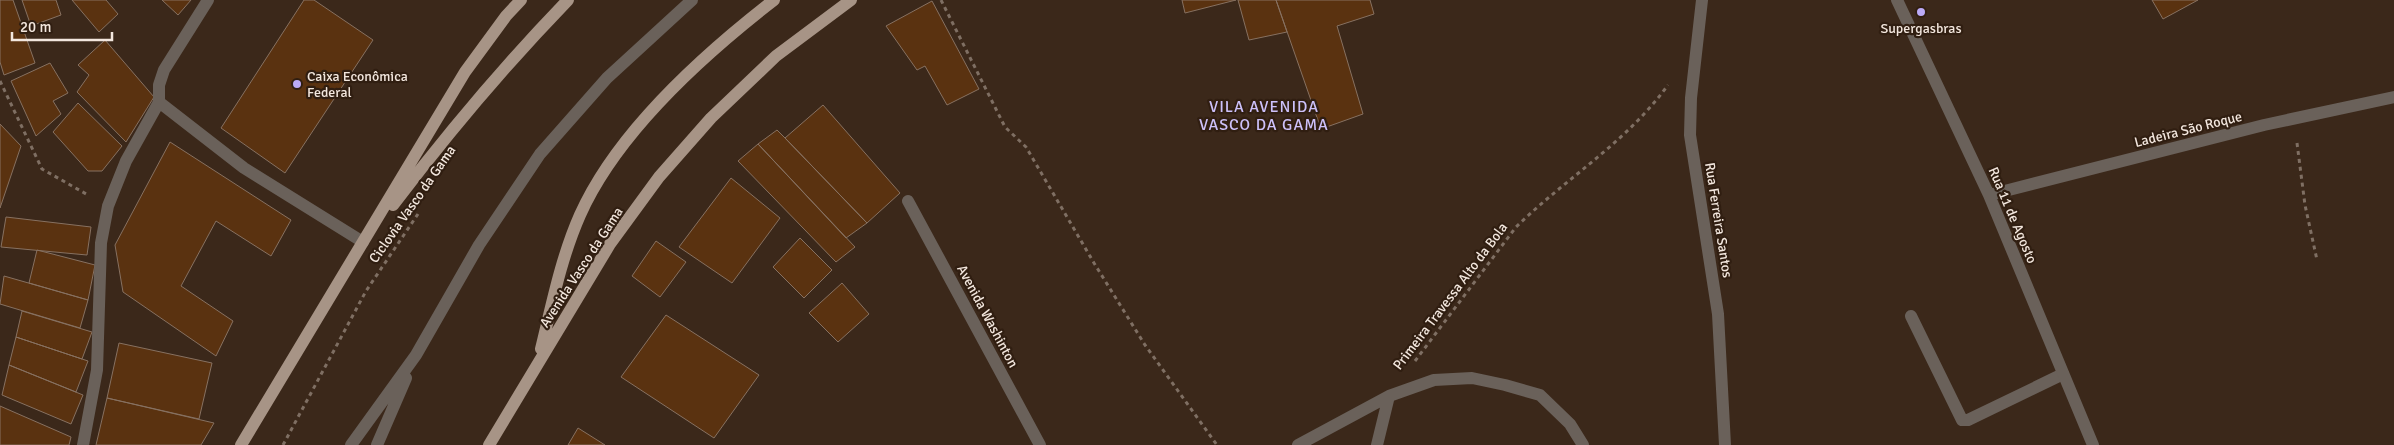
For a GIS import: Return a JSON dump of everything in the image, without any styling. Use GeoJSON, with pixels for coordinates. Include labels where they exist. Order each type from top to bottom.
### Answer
{"type":"FeatureCollection","features":[{"type":"Feature","properties":{"kind":"main road"},"geometry":{"type":"LineString","coordinates":[[242,445],[465,72],[520,0]]}},
{"type":"Feature","properties":{"kind":"main road"},"geometry":{"type":"LineString","coordinates":[[363,242],[470,107],[515,54],[568,0]]}},
{"type":"Feature","properties":{"kind":"main road"},"geometry":{"type":"LineString","coordinates":[[537,364],[565,254],[581,214],[602,177],[638,127],[689,72],[774,0]]}},
{"type":"Feature","properties":{"kind":"main road","name":"Avenida Vasco da Gama"},"geometry":{"type":"LineString","coordinates":[[489,445],[610,244],[659,177],[711,118],[776,56],[851,0]]}},
{"type":"Feature","properties":{"kind":"street"},"geometry":{"type":"LineString","coordinates":[[83,445],[97,370],[101,243],[108,206],[126,161],[159,102],[159,85],[164,70],[208,0]]}},
{"type":"Feature","properties":{"kind":"street"},"geometry":{"type":"LineString","coordinates":[[351,445],[416,355],[479,245],[540,154],[607,78],[692,0]]}},
{"type":"Feature","properties":{"kind":"street","name":"Rua Ferreira Santos"},"geometry":{"type":"LineString","coordinates":[[1702,0],[1691,98],[1690,135],[1718,314],[1725,445]]}},
{"type":"Feature","properties":{"kind":"street","name":"Rua 11 de Agosto"},"geometry":{"type":"LineString","coordinates":[[1897,0],[1990,194],[2093,445]]}},
{"type":"Feature","properties":{"kind":"street","name":"Ladeira São Roque"},"geometry":{"type":"LineString","coordinates":[[1990,194],[2293,118],[2394,96]]}},
{"type":"Feature","properties":{"kind":"street"},"geometry":{"type":"LineString","coordinates":[[159,102],[244,168],[363,242]]}},
{"type":"Feature","properties":{"kind":"street","name":"Avenida Washinton"},"geometry":{"type":"LineString","coordinates":[[908,202],[1040,445]]}},
{"type":"Feature","properties":{"kind":"street"},"geometry":{"type":"LineString","coordinates":[[1911,316],[1962,420],[1968,420],[2064,374]]}},
{"type":"Feature","properties":{"kind":"street"},"geometry":{"type":"LineString","coordinates":[[377,445],[416,355]]}},
{"type":"Feature","properties":{"kind":"street"},"geometry":{"type":"LineString","coordinates":[[1298,445],[1389,396],[1434,380],[1472,378],[1540,395],[1570,424],[1583,445]]}},
{"type":"Feature","properties":{"kind":"street"},"geometry":{"type":"LineString","coordinates":[[1377,445],[1389,396]]}},
{"type":"Feature","properties":{"kind":"path"},"geometry":{"type":"LineString","coordinates":[[941,0],[1005,127],[1026,147],[1094,263],[1146,345],[1217,445]]}},
{"type":"Feature","properties":{"kind":"path"},"geometry":{"type":"LineString","coordinates":[[0,82],[42,169],[108,206]]}},
{"type":"Feature","properties":{"kind":"path","name":"Primeira Travessa Alto da Bola"},"geometry":{"type":"LineString","coordinates":[[1412,364],[1516,227],[1535,208],[1617,142],[1654,105],[1670,82]]}},
{"type":"Feature","properties":{"kind":"path"},"geometry":{"type":"LineString","coordinates":[[2293,118],[2305,205],[2317,260]]}},
{"type":"Feature","properties":{"kind":"path","name":"Ciclovia Vasco da Gama"},"geometry":{"type":"LineString","coordinates":[[283,445],[366,291],[423,208]]}},
{"type":"Feature","properties":{"kind":"building"},"geometry":{"type":"Polygon","coordinates":[[[0,0],[13,0],[35,63],[4,75],[0,62],[0,0]]]}},
{"type":"Feature","properties":{"kind":"building"},"geometry":{"type":"Polygon","coordinates":[[[22,0],[56,0],[61,15],[31,26],[22,0]]]}},
{"type":"Feature","properties":{"kind":"building"},"geometry":{"type":"Polygon","coordinates":[[[72,0],[106,0],[118,14],[99,32],[72,0]]]}},
{"type":"Feature","properties":{"kind":"building"},"geometry":{"type":"Polygon","coordinates":[[[162,0],[191,0],[178,15],[162,0]]]}},
{"type":"Feature","properties":{"kind":"building","name":"Caixa Econômica Federal"},"geometry":{"type":"Polygon","coordinates":[[[304,0],[314,0],[373,40],[285,173],[221,128],[304,0]]]}},
{"type":"Feature","properties":{"kind":"building"},"geometry":{"type":"Polygon","coordinates":[[[1182,0],[1236,0],[1185,13],[1182,0]]]}},
{"type":"Feature","properties":{"kind":"building"},"geometry":{"type":"Polygon","coordinates":[[[1238,0],[1276,0],[1287,32],[1249,40],[1238,0]]]}},
{"type":"Feature","properties":{"kind":"building"},"geometry":{"type":"Polygon","coordinates":[[[1276,0],[1370,0],[1374,14],[1337,26],[1363,114],[1321,129],[1276,0]]]}},
{"type":"Feature","properties":{"kind":"building"},"geometry":{"type":"Polygon","coordinates":[[[2152,0],[2198,0],[2163,19],[2152,0]]]}},
{"type":"Feature","properties":{"kind":"building"},"geometry":{"type":"Polygon","coordinates":[[[932,1],[979,89],[947,105],[925,66],[917,70],[886,26],[932,1]]]}},
{"type":"Feature","properties":{"kind":"building"},"geometry":{"type":"Polygon","coordinates":[[[105,40],[154,97],[126,142],[77,92],[89,75],[78,65],[105,40]]]}},
{"type":"Feature","properties":{"kind":"building"},"geometry":{"type":"Polygon","coordinates":[[[50,63],[68,93],[53,101],[61,114],[36,136],[11,81],[50,63]]]}},
{"type":"Feature","properties":{"kind":"building"},"geometry":{"type":"Polygon","coordinates":[[[78,103],[122,146],[102,171],[88,171],[53,132],[78,103]]]}},
{"type":"Feature","properties":{"kind":"building"},"geometry":{"type":"Polygon","coordinates":[[[823,105],[900,193],[867,223],[785,138],[823,105]]]}},
{"type":"Feature","properties":{"kind":"building"},"geometry":{"type":"Polygon","coordinates":[[[0,124],[21,146],[0,208],[0,124]]]}},
{"type":"Feature","properties":{"kind":"building"},"geometry":{"type":"Polygon","coordinates":[[[777,130],[867,223],[846,238],[758,144],[777,130]]]}},
{"type":"Feature","properties":{"kind":"building"},"geometry":{"type":"Polygon","coordinates":[[[170,142],[291,220],[271,256],[216,221],[181,286],[233,321],[216,356],[123,292],[115,245],[170,142]]]}},
{"type":"Feature","properties":{"kind":"building"},"geometry":{"type":"Polygon","coordinates":[[[758,144],[855,247],[836,262],[738,161],[758,144]]]}},
{"type":"Feature","properties":{"kind":"building"},"geometry":{"type":"Polygon","coordinates":[[[731,178],[780,218],[732,283],[679,247],[731,178]]]}},
{"type":"Feature","properties":{"kind":"building"},"geometry":{"type":"Polygon","coordinates":[[[6,217],[91,227],[87,255],[1,247],[6,217]]]}},
{"type":"Feature","properties":{"kind":"building"},"geometry":{"type":"Polygon","coordinates":[[[800,238],[832,270],[804,298],[773,267],[800,238]]]}},
{"type":"Feature","properties":{"kind":"building"},"geometry":{"type":"Polygon","coordinates":[[[656,241],[686,262],[660,297],[632,276],[656,241]]]}},
{"type":"Feature","properties":{"kind":"building"},"geometry":{"type":"Polygon","coordinates":[[[37,250],[95,265],[88,300],[29,283],[37,250]]]}},
{"type":"Feature","properties":{"kind":"building"},"geometry":{"type":"Polygon","coordinates":[[[4,276],[88,300],[80,328],[0,304],[4,276]]]}},
{"type":"Feature","properties":{"kind":"building"},"geometry":{"type":"Polygon","coordinates":[[[842,283],[869,314],[838,342],[809,313],[842,283]]]}},
{"type":"Feature","properties":{"kind":"building"},"geometry":{"type":"Polygon","coordinates":[[[22,311],[92,332],[82,359],[16,337],[22,311]]]}},
{"type":"Feature","properties":{"kind":"building"},"geometry":{"type":"Polygon","coordinates":[[[666,315],[759,375],[714,438],[621,377],[666,315]]]}},
{"type":"Feature","properties":{"kind":"building"},"geometry":{"type":"Polygon","coordinates":[[[16,337],[88,361],[76,392],[9,365],[16,337]]]}},
{"type":"Feature","properties":{"kind":"building"},"geometry":{"type":"Polygon","coordinates":[[[119,343],[212,363],[199,419],[107,398],[119,343]]]}},
{"type":"Feature","properties":{"kind":"building"},"geometry":{"type":"Polygon","coordinates":[[[9,365],[83,395],[71,424],[2,395],[9,365]]]}},
{"type":"Feature","properties":{"kind":"building"},"geometry":{"type":"Polygon","coordinates":[[[107,398],[214,423],[201,445],[96,445],[107,398]]]}},
{"type":"Feature","properties":{"kind":"building"},"geometry":{"type":"Polygon","coordinates":[[[0,406],[71,437],[69,445],[0,445],[0,406]]]}},
{"type":"Feature","properties":{"kind":"building"},"geometry":{"type":"Polygon","coordinates":[[[578,428],[605,445],[568,445],[578,428]]]}},
{"type":"Feature","properties":{"kind":"place","name":"Supergasbras"},"geometry":{"type":"Point","coordinates":[1921,12]}},
{"type":"Feature","properties":{"kind":"place","name":"Caixa Econômica Federal"},"geometry":{"type":"Point","coordinates":[297,84]}},
{"type":"Feature","properties":{"kind":"district","name":"VILA AVENIDA VASCO DA GAMA"},"geometry":{"type":"Point","coordinates":[1264,115]}}]}
